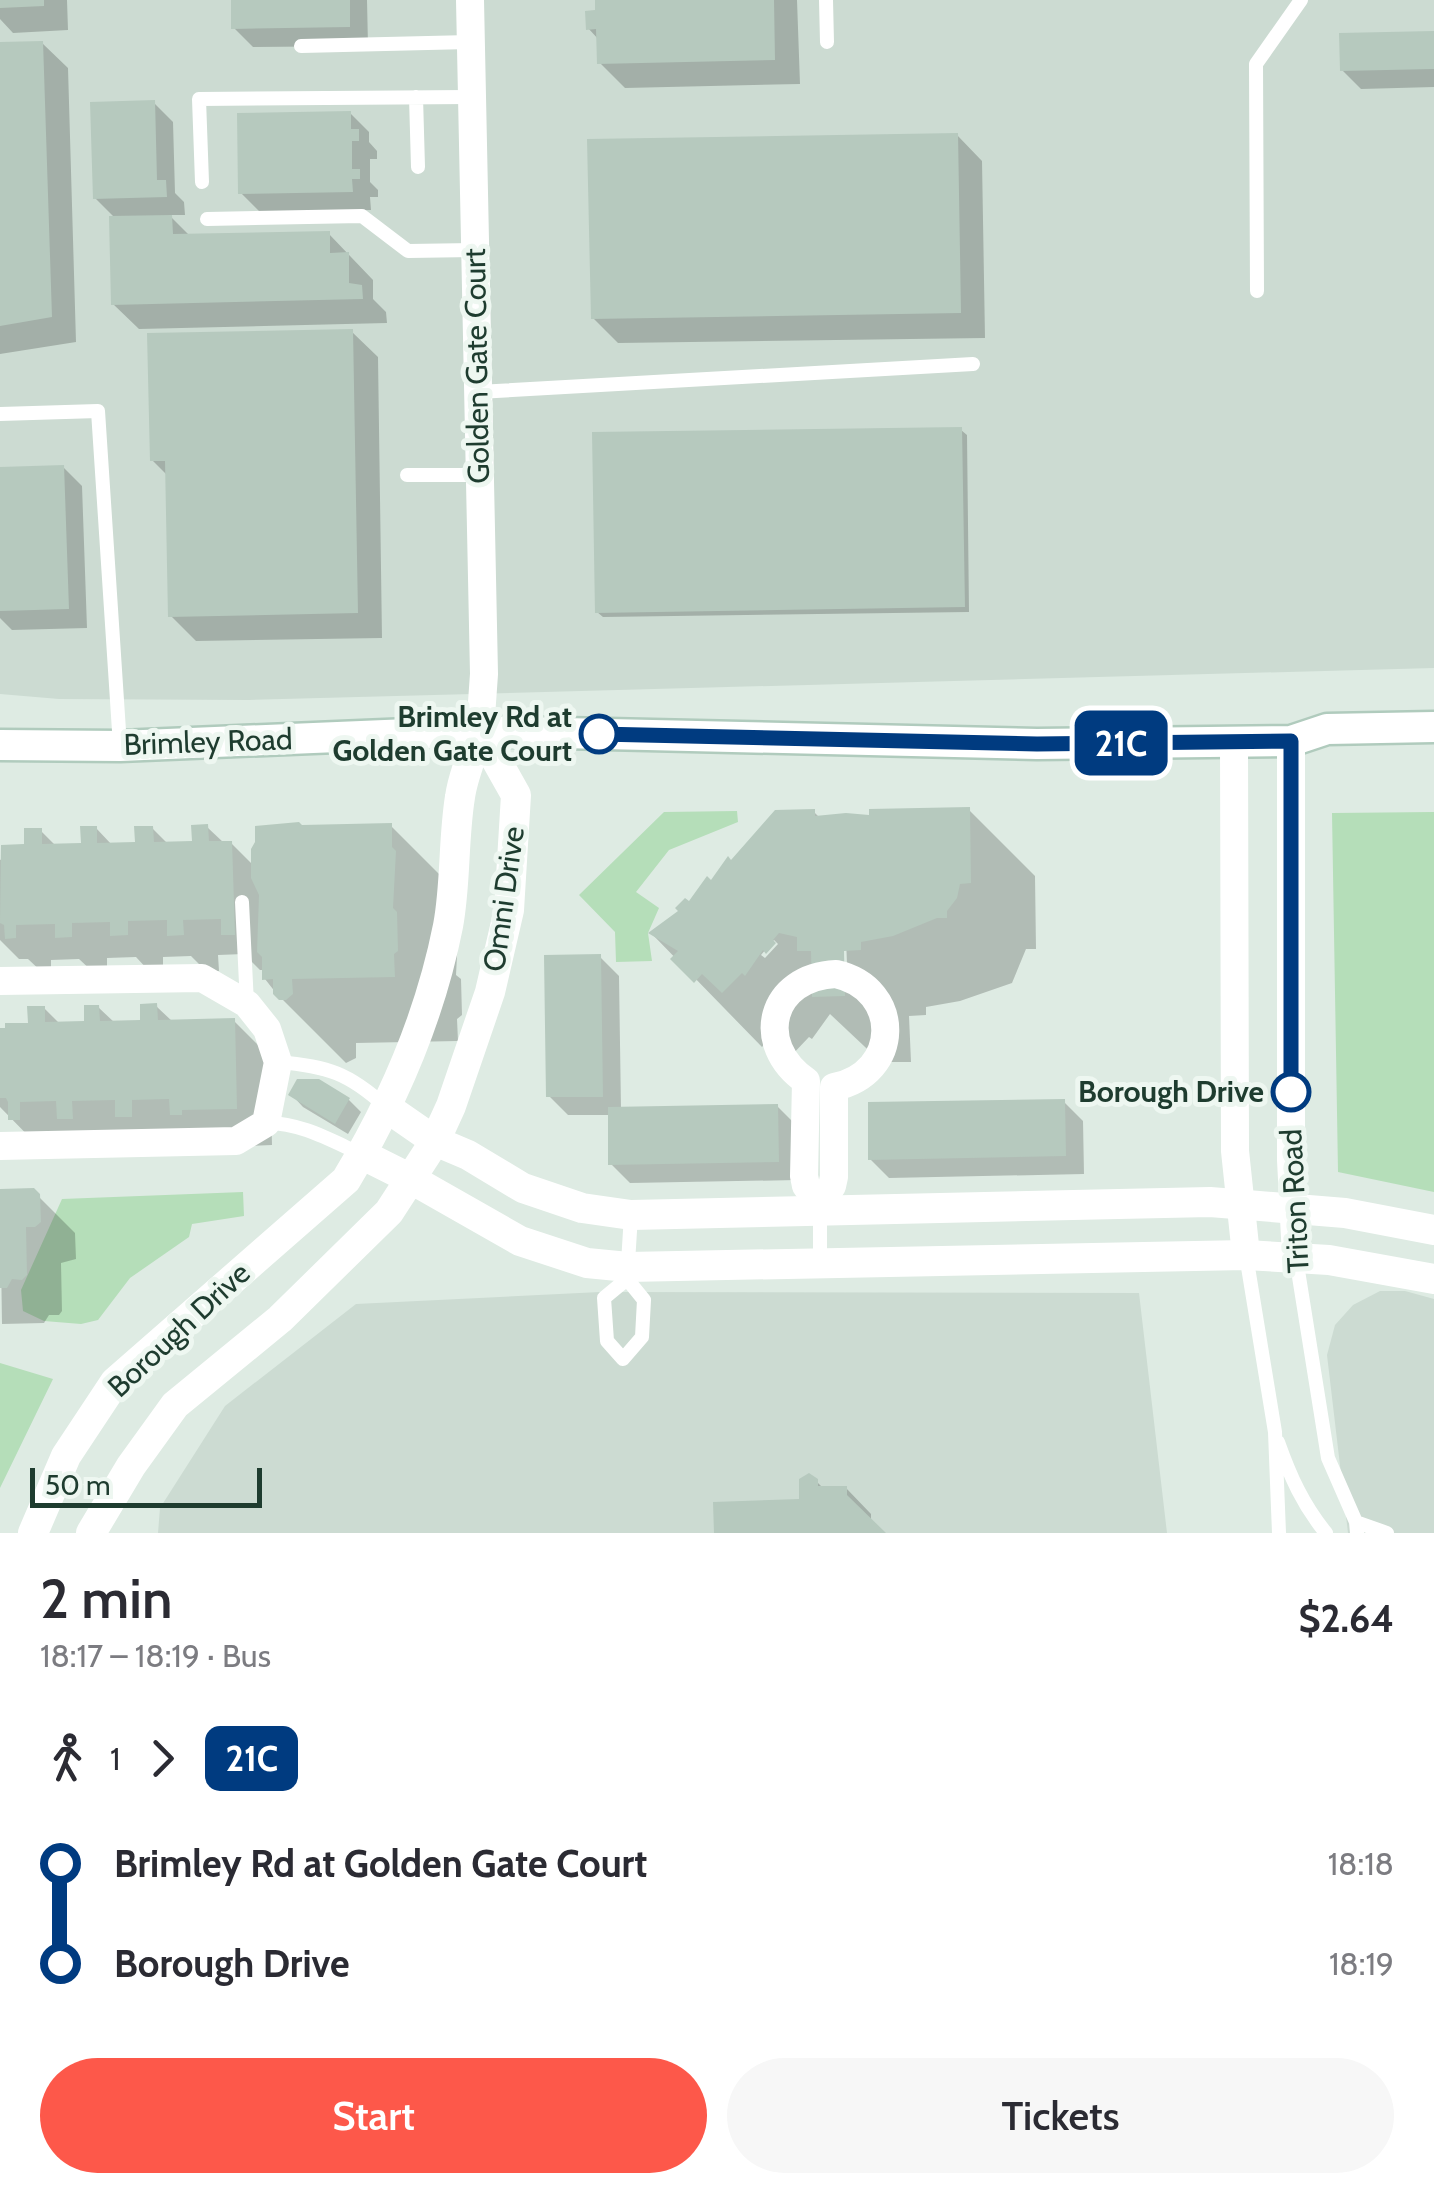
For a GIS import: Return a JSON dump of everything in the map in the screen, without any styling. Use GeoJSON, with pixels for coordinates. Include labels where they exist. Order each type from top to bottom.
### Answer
{"type":"FeatureCollection","features":[{"type":"Feature","properties":{"kind":"street","name":"Golden Gate Court"},"geometry":{"type":"LineString","coordinates":[[470,0],[484,674],[480,732]]}},
{"type":"Feature","properties":{"kind":"street","name":"Brimley Road"},"geometry":{"type":"LineString","coordinates":[[0,745],[120,746],[480,732],[1017,743],[1234,742],[1291,741],[1327,730],[1434,728]]}},
{"type":"Feature","properties":{"kind":"street","name":"Omni Drive"},"geometry":{"type":"LineString","coordinates":[[373,1132],[399,1084],[434,984],[448,924],[460,796],[480,732]]}},
{"type":"Feature","properties":{"kind":"street","name":"Omni Drive"},"geometry":{"type":"LineString","coordinates":[[411,1179],[435,1141],[490,992],[508,910],[516,795],[480,732]]}},
{"type":"Feature","properties":{"kind":"street","name":"Triton Road"},"geometry":{"type":"LineString","coordinates":[[1291,741],[1296,1258]]}},
{"type":"Feature","properties":{"kind":"street","name":"Triton Road"},"geometry":{"type":"LineString","coordinates":[[1234,742],[1234,1098],[1246,1255]]}},
{"type":"Feature","properties":{"kind":"street"},"geometry":{"type":"LineString","coordinates":[[836,974],[863,985],[874,996],[886,1026],[885,1042],[870,1070],[858,1079],[834,1087],[834,1176],[820,1206],[804,1176],[806,1082],[780,1056],[774,1021],[786,995],[797,985],[812,977],[836,974]]}},
{"type":"Feature","properties":{"kind":"street"},"geometry":{"type":"LineString","coordinates":[[0,982],[202,978],[247,1004],[268,1028],[278,1062],[266,1123],[236,1141],[0,1146]]}},
{"type":"Feature","properties":{"kind":"street"},"geometry":{"type":"LineString","coordinates":[[373,1132],[435,1141],[468,1155],[522,1188],[582,1208],[631,1215],[820,1206],[1210,1202],[1345,1213],[1434,1230]]}},
{"type":"Feature","properties":{"kind":"street"},"geometry":{"type":"LineString","coordinates":[[373,1132],[411,1179],[520,1241],[628,1273],[820,1263],[1246,1255],[1296,1258],[1434,1279]]}},
{"type":"Feature","properties":{"kind":"street","name":"Borough Drive"},"geometry":{"type":"LineString","coordinates":[[33,1533],[66,1456],[115,1382],[346,1180],[373,1132]]}},
{"type":"Feature","properties":{"kind":"street","name":"Borough Drive"},"geometry":{"type":"LineString","coordinates":[[91,1533],[131,1466],[175,1405],[280,1319],[389,1212],[411,1179]]}},
{"type":"Feature","properties":{"kind":"lane"},"geometry":{"type":"LineString","coordinates":[[826,0],[827,42]]}},
{"type":"Feature","properties":{"kind":"lane"},"geometry":{"type":"LineString","coordinates":[[1257,291],[1256,64],[1301,0]]}},
{"type":"Feature","properties":{"kind":"lane"},"geometry":{"type":"LineString","coordinates":[[302,46],[470,42]]}},
{"type":"Feature","properties":{"kind":"lane"},"geometry":{"type":"LineString","coordinates":[[416,97],[418,167]]}},
{"type":"Feature","properties":{"kind":"lane"},"geometry":{"type":"LineString","coordinates":[[202,182],[199,98],[470,97]]}},
{"type":"Feature","properties":{"kind":"lane"},"geometry":{"type":"LineString","coordinates":[[207,220],[362,216],[408,251],[474,250]]}},
{"type":"Feature","properties":{"kind":"lane"},"geometry":{"type":"LineString","coordinates":[[478,392],[973,364]]}},
{"type":"Feature","properties":{"kind":"lane"},"geometry":{"type":"LineString","coordinates":[[0,414],[98,411],[120,746]]}},
{"type":"Feature","properties":{"kind":"lane"},"geometry":{"type":"LineString","coordinates":[[407,475],[480,475]]}},
{"type":"Feature","properties":{"kind":"lane"},"geometry":{"type":"LineString","coordinates":[[242,902],[247,1004]]}},
{"type":"Feature","properties":{"kind":"lane"},"geometry":{"type":"LineString","coordinates":[[266,1123],[373,1132],[363,1086],[337,1071],[278,1062]]}},
{"type":"Feature","properties":{"kind":"lane"},"geometry":{"type":"LineString","coordinates":[[820,1206],[820,1263]]}},
{"type":"Feature","properties":{"kind":"lane"},"geometry":{"type":"LineString","coordinates":[[628,1273],[604,1298],[607,1341],[623,1359],[642,1337],[644,1300],[628,1273],[631,1215]]}},
{"type":"Feature","properties":{"kind":"lane","name":"Triton Road"},"geometry":{"type":"LineString","coordinates":[[1246,1255],[1274,1432],[1279,1533]]}},
{"type":"Feature","properties":{"kind":"lane","name":"Triton Road"},"geometry":{"type":"LineString","coordinates":[[1296,1258],[1328,1458],[1356,1527]]}},
{"type":"Feature","properties":{"kind":"lane"},"geometry":{"type":"LineString","coordinates":[[1274,1432],[1306,1509],[1326,1533]]}},
{"type":"Feature","properties":{"kind":"lane"},"geometry":{"type":"LineString","coordinates":[[1356,1527],[1387,1533]]}},
{"type":"Feature","properties":{"kind":"shaded area"},"geometry":{"type":"Polygon","coordinates":[[[0,0],[1434,0],[1434,668],[249,700],[59,699],[0,694],[0,0]]]}},
{"type":"Feature","properties":{"kind":"shaded area"},"geometry":{"type":"Polygon","coordinates":[[[1380,1291],[1405,1291],[1434,1299],[1434,1533],[1348,1533],[1327,1355],[1335,1325],[1353,1305],[1380,1291]]]}},
{"type":"Feature","properties":{"kind":"shaded area"},"geometry":{"type":"Polygon","coordinates":[[[600,1292],[1139,1293],[1167,1533],[158,1533],[160,1508],[225,1406],[356,1304],[600,1292]]]}},
{"type":"Feature","properties":{"kind":"green space"},"geometry":{"type":"Polygon","coordinates":[[[737,811],[738,822],[669,850],[636,892],[659,908],[648,933],[652,961],[616,962],[615,932],[579,895],[664,812],[737,811]]]}},
{"type":"Feature","properties":{"kind":"green space"},"geometry":{"type":"Polygon","coordinates":[[[1434,812],[1434,1192],[1338,1172],[1332,813],[1434,812]]]}},
{"type":"Feature","properties":{"kind":"green space"},"geometry":{"type":"Polygon","coordinates":[[[243,1192],[244,1216],[192,1224],[189,1237],[130,1278],[98,1320],[81,1324],[44,1321],[23,1311],[21,1290],[62,1199],[243,1192]]]}},
{"type":"Feature","properties":{"kind":"green space"},"geometry":{"type":"Polygon","coordinates":[[[0,1363],[53,1379],[0,1488],[0,1363]]]}},
{"type":"Feature","properties":{"kind":"building"},"geometry":{"type":"Polygon","coordinates":[[[0,0],[44,0],[44,6],[0,8],[0,0]]]}},
{"type":"Feature","properties":{"kind":"building"},"geometry":{"type":"Polygon","coordinates":[[[231,0],[350,0],[350,27],[231,29],[231,0]]]}},
{"type":"Feature","properties":{"kind":"building"},"geometry":{"type":"Polygon","coordinates":[[[595,0],[774,0],[775,60],[597,64],[596,29],[586,30],[585,11],[595,10],[595,0]]]}},
{"type":"Feature","properties":{"kind":"building"},"geometry":{"type":"Polygon","coordinates":[[[1434,31],[1434,69],[1340,71],[1339,33],[1434,31]]]}},
{"type":"Feature","properties":{"kind":"building"},"geometry":{"type":"Polygon","coordinates":[[[43,41],[52,317],[0,326],[0,42],[43,41]]]}},
{"type":"Feature","properties":{"kind":"building"},"geometry":{"type":"Polygon","coordinates":[[[155,100],[157,180],[166,180],[167,197],[93,199],[90,102],[155,100]]]}},
{"type":"Feature","properties":{"kind":"building"},"geometry":{"type":"Polygon","coordinates":[[[351,111],[351,129],[359,129],[359,141],[352,141],[352,169],[360,169],[360,179],[352,179],[353,192],[238,194],[237,113],[351,111]]]}},
{"type":"Feature","properties":{"kind":"building"},"geometry":{"type":"Polygon","coordinates":[[[958,133],[961,313],[591,319],[587,139],[958,133]]]}},
{"type":"Feature","properties":{"kind":"building"},"geometry":{"type":"Polygon","coordinates":[[[172,215],[173,234],[330,231],[330,253],[349,252],[349,283],[362,285],[363,299],[111,305],[109,216],[172,215]]]}},
{"type":"Feature","properties":{"kind":"building"},"geometry":{"type":"Polygon","coordinates":[[[353,329],[358,613],[168,617],[165,461],[150,461],[147,333],[353,329]]]}},
{"type":"Feature","properties":{"kind":"building"},"geometry":{"type":"Polygon","coordinates":[[[962,427],[965,607],[595,613],[592,432],[962,427]]]}},
{"type":"Feature","properties":{"kind":"building"},"geometry":{"type":"Polygon","coordinates":[[[64,465],[69,609],[0,611],[0,467],[64,465]]]}},
{"type":"Feature","properties":{"kind":"building"},"geometry":{"type":"Polygon","coordinates":[[[970,807],[971,883],[960,884],[947,918],[861,942],[861,950],[844,951],[845,996],[812,997],[811,951],[797,951],[797,937],[779,933],[766,954],[763,950],[745,976],[742,973],[722,993],[702,974],[694,983],[670,959],[678,951],[648,933],[678,911],[675,908],[685,898],[689,901],[707,876],[711,880],[728,856],[731,860],[775,810],[815,809],[815,816],[869,815],[869,809],[970,807]]]}},
{"type":"Feature","properties":{"kind":"building"},"geometry":{"type":"Polygon","coordinates":[[[299,822],[392,823],[398,951],[394,954],[395,977],[292,979],[293,994],[286,1000],[273,994],[273,979],[262,980],[262,957],[257,952],[259,895],[251,878],[255,826],[299,822]]]}},
{"type":"Feature","properties":{"kind":"building"},"geometry":{"type":"Polygon","coordinates":[[[208,824],[209,841],[232,841],[235,935],[221,935],[221,919],[183,920],[184,935],[167,936],[167,920],[128,921],[128,935],[110,936],[110,922],[72,923],[72,937],[55,938],[55,924],[16,925],[16,938],[5,939],[4,925],[0,923],[1,845],[24,844],[24,828],[42,828],[42,844],[81,843],[80,826],[97,826],[97,843],[135,842],[134,826],[153,826],[154,842],[192,841],[191,825],[208,824]]]}},
{"type":"Feature","properties":{"kind":"building"},"geometry":{"type":"Polygon","coordinates":[[[601,954],[603,1097],[546,1097],[544,955],[601,954]]]}},
{"type":"Feature","properties":{"kind":"building"},"geometry":{"type":"Polygon","coordinates":[[[157,1003],[158,1020],[235,1018],[237,1109],[182,1110],[182,1115],[170,1115],[169,1099],[132,1100],[132,1117],[115,1117],[115,1100],[72,1101],[73,1119],[57,1119],[56,1101],[20,1102],[20,1120],[8,1120],[8,1102],[0,1098],[0,1028],[5,1028],[5,1023],[28,1023],[27,1006],[45,1006],[45,1022],[84,1021],[84,1005],[99,1005],[100,1021],[140,1020],[140,1004],[157,1003]]]}},
{"type":"Feature","properties":{"kind":"building"},"geometry":{"type":"Polygon","coordinates":[[[297,1079],[319,1079],[350,1098],[335,1124],[288,1095],[297,1079]]]}},
{"type":"Feature","properties":{"kind":"building"},"geometry":{"type":"Polygon","coordinates":[[[1065,1099],[1066,1156],[868,1160],[868,1102],[1065,1099]]]}},
{"type":"Feature","properties":{"kind":"building"},"geometry":{"type":"Polygon","coordinates":[[[778,1104],[779,1162],[608,1165],[608,1107],[778,1104]]]}},
{"type":"Feature","properties":{"kind":"building"},"geometry":{"type":"Polygon","coordinates":[[[34,1188],[40,1194],[41,1222],[26,1227],[27,1275],[22,1280],[12,1279],[7,1288],[0,1288],[0,1189],[34,1188]]]}},
{"type":"Feature","properties":{"kind":"building"},"geometry":{"type":"Polygon","coordinates":[[[809,1473],[818,1479],[818,1486],[847,1486],[847,1495],[886,1533],[714,1533],[713,1502],[799,1499],[799,1479],[809,1473]]]}},
{"type":"Feature","properties":{"kind":"bus line","name":"21C"},"geometry":{"type":"LineString","coordinates":[[599,734],[1037,744],[1291,741],[1291,1092]]}},
{"type":"Feature","properties":{"kind":"place","name":"Brimley Rd at Golden Gate Court"},"geometry":{"type":"Point","coordinates":[599,734]}},
{"type":"Feature","properties":{"kind":"place","name":"Borough Drive"},"geometry":{"type":"Point","coordinates":[1291,1092]}}]}
